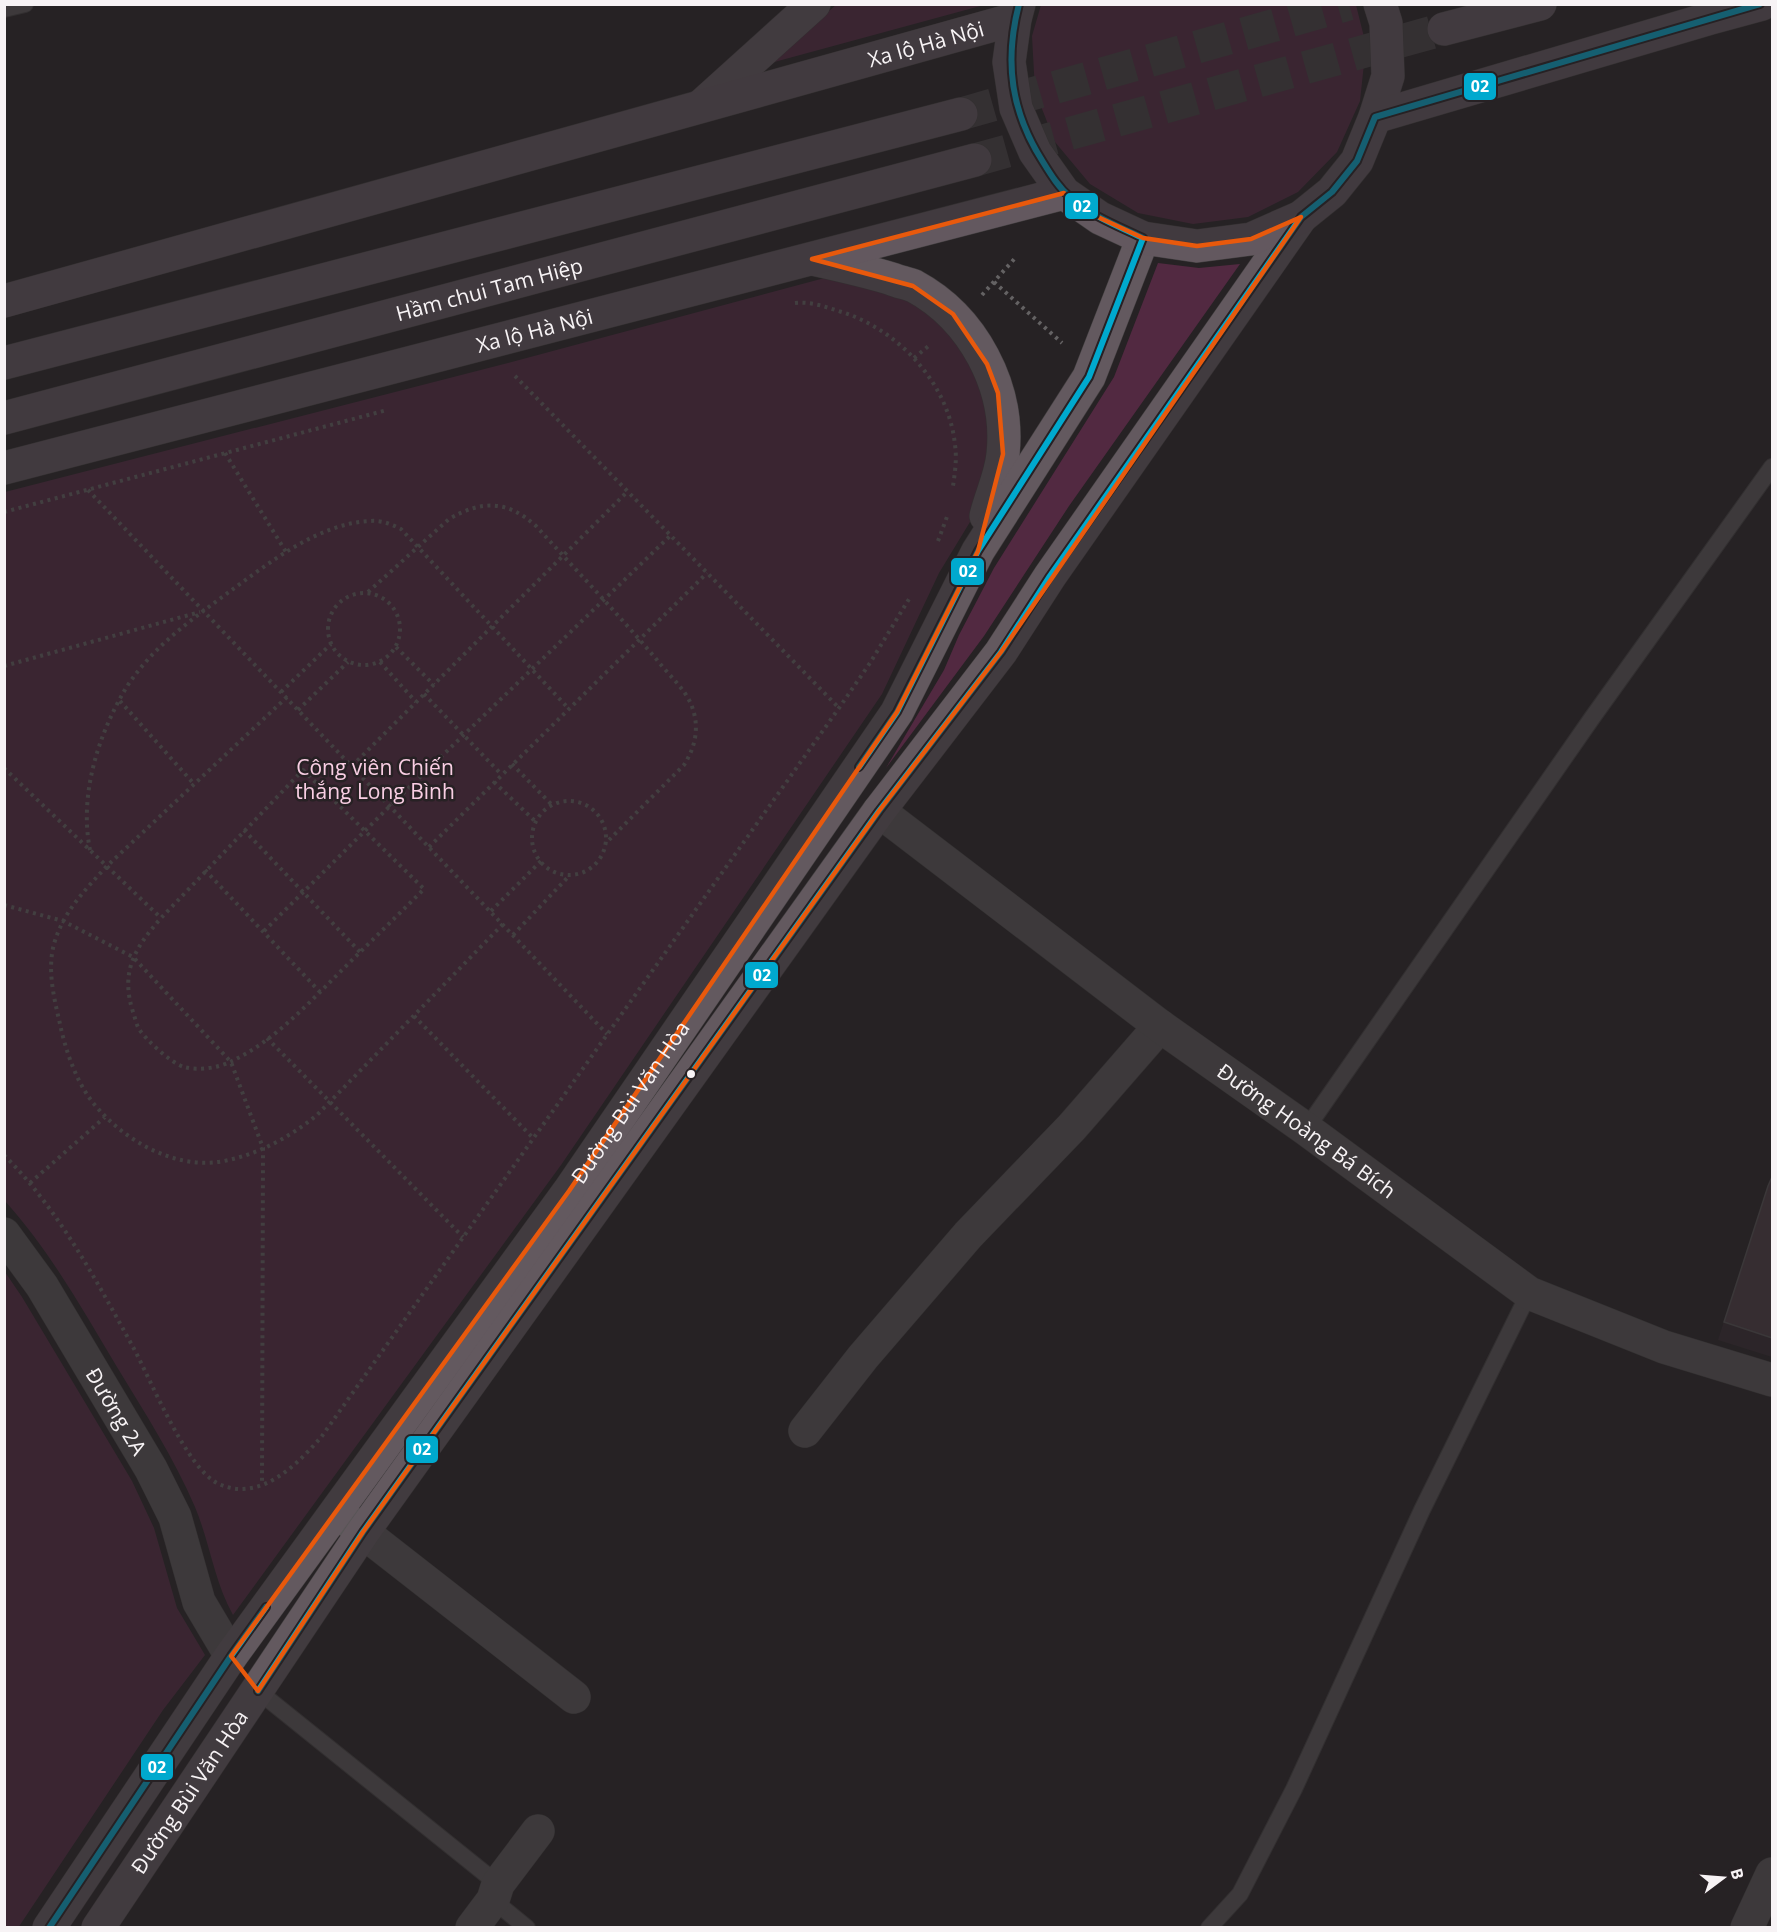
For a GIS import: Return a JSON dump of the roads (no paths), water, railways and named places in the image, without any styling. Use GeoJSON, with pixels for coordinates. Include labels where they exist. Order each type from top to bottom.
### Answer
{"type":"FeatureCollection","features":[{"type":"Feature","properties":{"kind":"highway"},"geometry":{"type":"LineString","coordinates":[[1017,12],[1009,62],[1016,108],[1035,152],[1065,193],[1100,218],[1143,237],[1197,246],[1251,239],[1301,217],[1332,192],[1357,161],[1376,117],[1388,76],[1386,24],[1380,4]]}},
{"type":"Feature","properties":{"kind":"highway"},"geometry":{"type":"LineString","coordinates":[[1444,29],[1540,4]]}},
{"type":"Feature","properties":{"kind":"highway"},"geometry":{"type":"LineString","coordinates":[[1376,117],[1762,4]]}},
{"type":"Feature","properties":{"kind":"highway","name":"Xa lộ Hà Nội"},"geometry":{"type":"LineString","coordinates":[[4,301],[701,106],[1017,12]]}},
{"type":"Feature","properties":{"kind":"highway"},"geometry":{"type":"LineString","coordinates":[[4,363],[961,114]]}},
{"type":"Feature","properties":{"kind":"highway","name":"Hầm chui Tam Hiệp"},"geometry":{"type":"LineString","coordinates":[[4,417],[975,160]]}},
{"type":"Feature","properties":{"kind":"highway","name":"Xa lộ Hà Nội"},"geometry":{"type":"LineString","coordinates":[[4,468],[1065,193]]}},
{"type":"Feature","properties":{"kind":"main road"},"geometry":{"type":"LineString","coordinates":[[701,106],[814,4]]}},
{"type":"Feature","properties":{"kind":"main road","name":"Đường Bùi Văn Hòa"},"geometry":{"type":"LineString","coordinates":[[98,1928],[363,1532],[879,811],[1001,652],[1050,576],[1301,217]]}},
{"type":"Feature","properties":{"kind":"main road","name":"Đường Bùi Văn Hòa"},"geometry":{"type":"LineString","coordinates":[[49,1928],[231,1656],[569,1191],[897,712],[978,552],[1089,377],[1143,237]]}},
{"type":"Feature","properties":{"kind":"main road"},"geometry":{"type":"LineString","coordinates":[[812,259],[863,270],[913,286],[952,314],[972,338],[987,364],[998,393],[1003,423],[1003,453],[998,483],[988,509],[978,552]]}},
{"type":"Feature","properties":{"kind":"main road"},"geometry":{"type":"LineString","coordinates":[[846,786],[879,811]]}},
{"type":"Feature","properties":{"kind":"main road"},"geometry":{"type":"LineString","coordinates":[[231,1656],[258,1691]]}},
{"type":"Feature","properties":{"kind":"street","name":"Đường Hoàng Bá Bích"},"geometry":{"type":"LineString","coordinates":[[879,811],[1160,1026],[1306,1129],[1529,1293],[1664,1347],[1773,1380]]}},
{"type":"Feature","properties":{"kind":"street"},"geometry":{"type":"LineString","coordinates":[[805,1431],[863,1357],[968,1235],[1072,1128],[1160,1026]]}},
{"type":"Feature","properties":{"kind":"street","name":"Đường 2A"},"geometry":{"type":"LineString","coordinates":[[4,1233],[42,1286],[151,1469],[175,1517],[199,1602],[231,1656]]}},
{"type":"Feature","properties":{"kind":"street"},"geometry":{"type":"LineString","coordinates":[[336,1511],[574,1696]]}},
{"type":"Feature","properties":{"kind":"street"},"geometry":{"type":"LineString","coordinates":[[472,1928],[538,1831]]}},
{"type":"Feature","properties":{"kind":"street"},"geometry":{"type":"LineString","coordinates":[[1747,1928],[1773,1874]]}},
{"type":"Feature","properties":{"kind":"lane"},"geometry":{"type":"LineString","coordinates":[[4,9],[25,4]]}},
{"type":"Feature","properties":{"kind":"lane"},"geometry":{"type":"LineString","coordinates":[[1306,1129],[1599,708],[1773,467]]}},
{"type":"Feature","properties":{"kind":"lane"},"geometry":{"type":"LineString","coordinates":[[1209,1928],[1240,1894],[1294,1790],[1422,1510],[1529,1293]]}},
{"type":"Feature","properties":{"kind":"lane"},"geometry":{"type":"LineString","coordinates":[[258,1691],[496,1892],[527,1928]]}},
{"type":"Feature","properties":{"kind":"tunnel"},"geometry":{"type":"LineString","coordinates":[[961,114],[1349,4]]}},
{"type":"Feature","properties":{"kind":"tunnel"},"geometry":{"type":"LineString","coordinates":[[975,160],[1444,29]]}},
{"type":"Feature","properties":{"kind":"park label","name":"Công viên Chiến thắng Long Bình"},"geometry":{"type":"Point","coordinates":[375,779]}}]}
